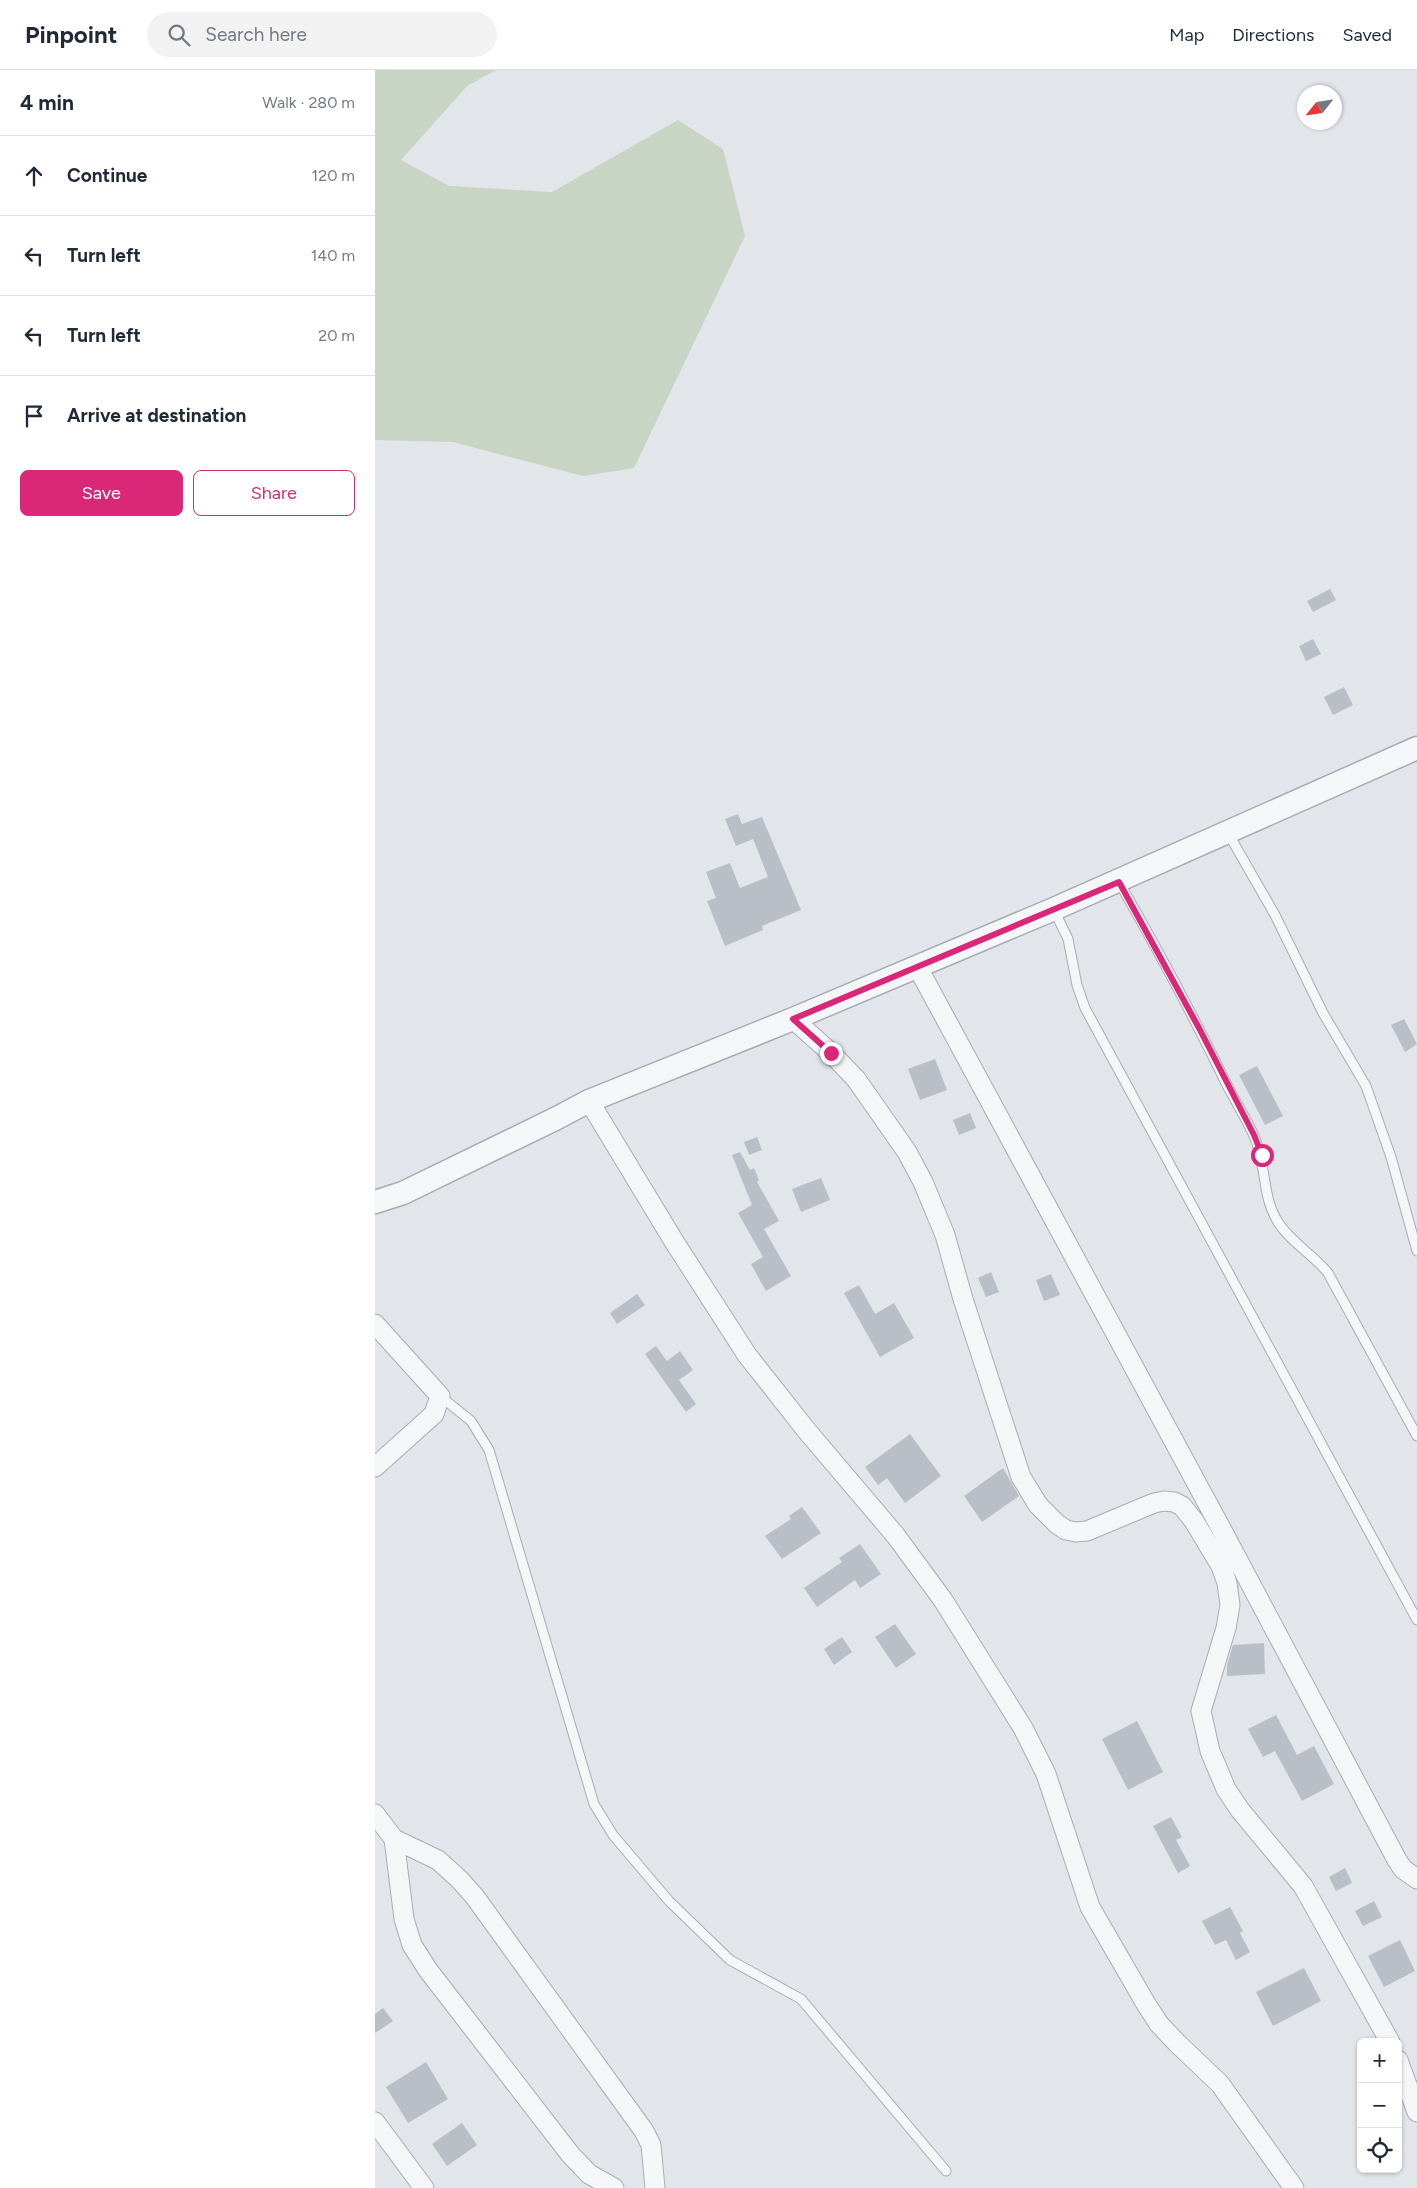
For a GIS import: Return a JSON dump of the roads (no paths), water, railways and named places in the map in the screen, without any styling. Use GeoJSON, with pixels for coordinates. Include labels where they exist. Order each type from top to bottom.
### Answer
{"type":"FeatureCollection","features":[{"type":"Feature","properties":{"kind":"street"},"geometry":{"type":"LineString","coordinates":[[375,1202],[403,1192],[589,1101],[793,1019],[1054,910],[1417,748]]}},
{"type":"Feature","properties":{"kind":"street"},"geometry":{"type":"LineString","coordinates":[[917,966],[1223,1532],[1397,1860],[1403,1869],[1417,1879]]}},
{"type":"Feature","properties":{"kind":"street"},"geometry":{"type":"LineString","coordinates":[[793,1019],[856,1078],[907,1152],[923,1182],[945,1235],[981,1356],[1021,1477],[1038,1505],[1066,1530],[1076,1532],[1087,1531],[1154,1503],[1174,1502],[1182,1506],[1194,1522],[1216,1559],[1227,1583],[1230,1605],[1226,1628],[1201,1711],[1209,1751],[1226,1789],[1240,1810],[1303,1886],[1388,2038]]}},
{"type":"Feature","properties":{"kind":"street"},"geometry":{"type":"LineString","coordinates":[[589,1101],[675,1244],[747,1355],[807,1431],[896,1536],[953,1616],[1023,1728],[1046,1774],[1090,1907],[1146,2004],[1171,2036],[1220,2084],[1294,2188]]}},
{"type":"Feature","properties":{"kind":"street"},"geometry":{"type":"LineString","coordinates":[[375,1324],[440,1396],[434,1414],[375,1467]]}},
{"type":"Feature","properties":{"kind":"street"},"geometry":{"type":"LineString","coordinates":[[375,1814],[394,1839],[438,1860],[475,1897],[644,2131],[651,2145],[655,2188]]}},
{"type":"Feature","properties":{"kind":"street"},"geometry":{"type":"LineString","coordinates":[[394,1839],[404,1919],[412,1945],[428,1970],[570,2154],[589,2174],[614,2188]]}},
{"type":"Feature","properties":{"kind":"street"},"geometry":{"type":"LineString","coordinates":[[1402,2071],[1417,2112]]}},
{"type":"Feature","properties":{"kind":"street"},"geometry":{"type":"LineString","coordinates":[[375,2122],[424,2188]]}},
{"type":"Feature","properties":{"kind":"lane"},"geometry":{"type":"LineString","coordinates":[[1228,833],[1275,915],[1323,1013],[1366,1086],[1391,1157],[1417,1252]]}},
{"type":"Feature","properties":{"kind":"lane"},"geometry":{"type":"LineString","coordinates":[[1119,882],[1199,1028],[1254,1135],[1262,1155],[1266,1194],[1270,1210],[1279,1225],[1318,1260],[1328,1273],[1417,1436]]}},
{"type":"Feature","properties":{"kind":"lane"},"geometry":{"type":"LineString","coordinates":[[1054,910],[1069,944],[1077,985],[1085,1008],[1417,1620]]}},
{"type":"Feature","properties":{"kind":"lane"},"geometry":{"type":"LineString","coordinates":[[440,1396],[471,1421],[489,1450],[594,1804],[613,1835],[669,1901],[730,1960],[801,1999],[946,2171]]}}]}
